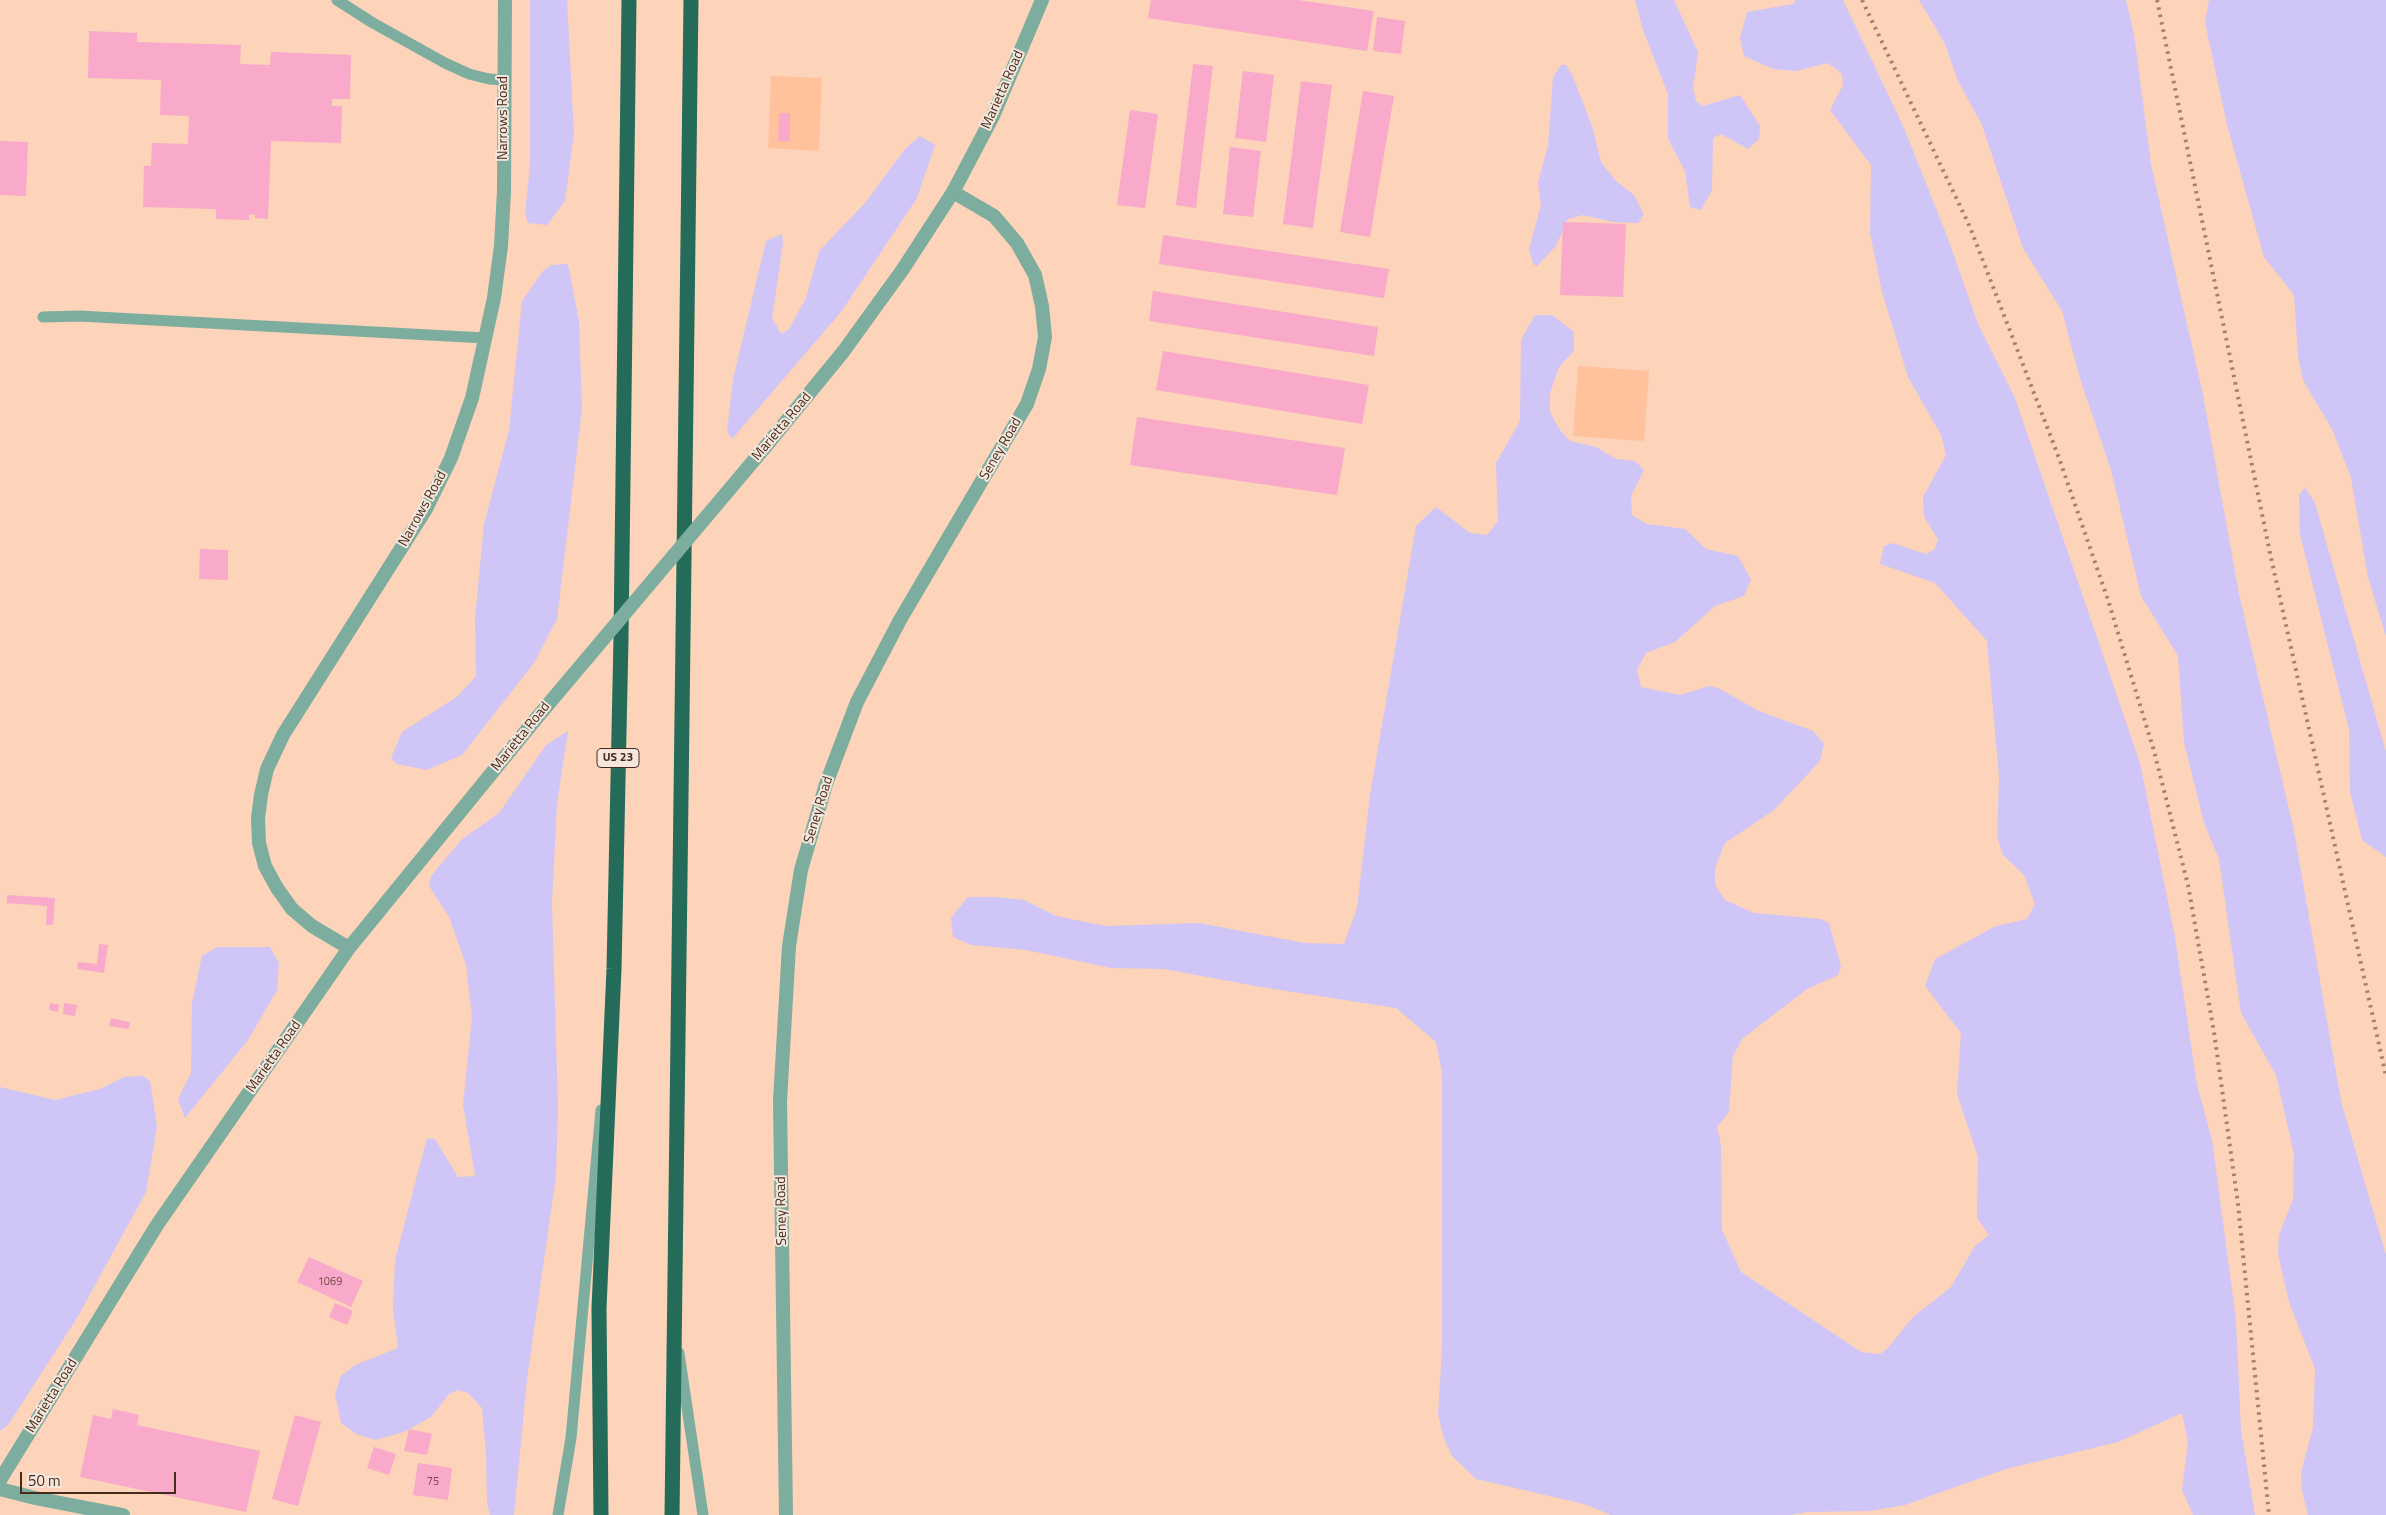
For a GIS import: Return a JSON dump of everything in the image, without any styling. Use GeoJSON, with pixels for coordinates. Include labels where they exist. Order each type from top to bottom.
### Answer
{"type":"FeatureCollection","features":[{"type":"Feature","properties":{"kind":"highway","name":"US 23"},"geometry":{"type":"LineString","coordinates":[[601,1515],[599,1308],[614,969],[621,638],[629,0]]}},
{"type":"Feature","properties":{"kind":"highway"},"geometry":{"type":"LineString","coordinates":[[672,1515],[691,0]]}},
{"type":"Feature","properties":{"kind":"street","name":"Narrows Road"},"geometry":{"type":"LineString","coordinates":[[349,948],[312,926],[292,909],[277,888],[265,866],[259,843],[258,818],[261,794],[267,769],[283,735],[426,509],[451,458],[472,398],[494,298],[501,246],[504,191],[505,0]]}},
{"type":"Feature","properties":{"kind":"street","name":"Marietta Road"},"geometry":{"type":"LineString","coordinates":[[0,1480],[157,1225],[349,948],[535,720],[843,352],[903,269],[953,192],[993,116],[1042,0]]}},
{"type":"Feature","properties":{"kind":"street","name":"Seney Road"},"geometry":{"type":"LineString","coordinates":[[786,1515],[780,1101],[789,946],[801,870],[826,784],[857,702],[900,620],[1027,404],[1039,369],[1045,337],[1042,306],[1035,276],[1017,243],[994,216],[953,192]]}},
{"type":"Feature","properties":{"kind":"street"},"geometry":{"type":"LineString","coordinates":[[0,1489],[35,1498],[123,1515]]}},
{"type":"Feature","properties":{"kind":"lane"},"geometry":{"type":"LineString","coordinates":[[336,0],[445,62],[470,74],[489,79],[504,80]]}},
{"type":"Feature","properties":{"kind":"lane"},"geometry":{"type":"LineString","coordinates":[[43,317],[79,316],[485,338]]}},
{"type":"Feature","properties":{"kind":"lane"},"geometry":{"type":"LineString","coordinates":[[558,1515],[571,1438],[614,969]]}},
{"type":"Feature","properties":{"kind":"lane"},"geometry":{"type":"LineString","coordinates":[[675,1327],[703,1515]]}},
{"type":"Feature","properties":{"kind":"shaded area"},"geometry":{"type":"Polygon","coordinates":[[[530,0],[567,0],[574,134],[565,201],[547,225],[528,223],[525,213],[530,166],[530,0]]]}},
{"type":"Feature","properties":{"kind":"shaded area"},"geometry":{"type":"Polygon","coordinates":[[[1635,0],[1674,0],[1698,52],[1693,88],[1696,101],[1703,106],[1740,95],[1760,126],[1759,139],[1748,149],[1721,134],[1713,138],[1712,190],[1701,210],[1690,207],[1685,171],[1668,139],[1668,94],[1643,30],[1635,0]]]}},
{"type":"Feature","properties":{"kind":"shaded area"},"geometry":{"type":"Polygon","coordinates":[[[1796,0],[1843,0],[1904,128],[1947,236],[1978,324],[2015,398],[2140,763],[2175,937],[2197,1085],[2212,1140],[2236,1320],[2241,1430],[2255,1515],[2193,1515],[2182,1490],[2188,1442],[2182,1413],[2118,1442],[2006,1469],[1905,1505],[1870,1511],[1807,1512],[1790,1515],[1611,1515],[1584,1504],[1476,1479],[1452,1456],[1444,1439],[1438,1415],[1442,1350],[1442,1073],[1436,1042],[1396,1008],[1261,987],[1164,969],[1111,968],[1026,950],[971,945],[953,937],[951,918],[968,897],[996,897],[1024,900],[1056,916],[1106,926],[1199,923],[1305,943],[1344,944],[1357,908],[1370,795],[1416,526],[1436,507],[1470,533],[1487,535],[1498,521],[1496,463],[1520,421],[1521,340],[1535,315],[1552,315],[1574,332],[1574,351],[1559,367],[1550,393],[1550,412],[1559,429],[1570,441],[1596,447],[1616,459],[1635,461],[1644,470],[1631,496],[1632,515],[1647,524],[1685,529],[1706,549],[1738,556],[1751,579],[1744,596],[1715,606],[1675,642],[1646,653],[1637,670],[1641,687],[1680,695],[1709,686],[1718,688],[1759,711],[1813,731],[1824,744],[1820,761],[1774,810],[1725,843],[1715,868],[1715,885],[1725,900],[1754,913],[1821,919],[1829,923],[1841,966],[1838,975],[1807,989],[1742,1039],[1733,1056],[1729,1112],[1717,1127],[1721,1145],[1722,1230],[1741,1272],[1861,1352],[1880,1354],[1887,1349],[1913,1317],[1951,1287],[1975,1246],[1989,1235],[1977,1218],[1978,1157],[1957,1094],[1961,1033],[1925,986],[1935,959],[1996,926],[2027,919],[2035,904],[2024,875],[2003,855],[1997,837],[1999,777],[1987,641],[1935,583],[1880,564],[1884,546],[1892,543],[1926,554],[1934,550],[1938,540],[1924,516],[1923,497],[1946,455],[1941,435],[1908,377],[1882,292],[1870,233],[1871,165],[1830,110],[1843,85],[1842,74],[1828,63],[1796,71],[1773,69],[1744,56],[1740,38],[1747,12],[1793,4],[1796,0]]]}},
{"type":"Feature","properties":{"kind":"shaded area"},"geometry":{"type":"Polygon","coordinates":[[[1919,0],[2126,0],[2134,34],[2151,164],[2203,395],[2239,594],[2294,831],[2341,1101],[2386,1255],[2386,1515],[2308,1515],[2302,1491],[2301,1472],[2313,1428],[2315,1369],[2289,1302],[2278,1254],[2279,1235],[2293,1199],[2294,1154],[2276,1075],[2241,1013],[2219,859],[2204,823],[2184,743],[2178,656],[2141,596],[2111,470],[2081,382],[2062,311],[2023,248],[1982,125],[1958,81],[1945,44],[1919,0]]]}},
{"type":"Feature","properties":{"kind":"shaded area"},"geometry":{"type":"Polygon","coordinates":[[[2209,0],[2386,0],[2386,637],[2368,577],[2351,478],[2333,431],[2303,380],[2298,356],[2294,295],[2264,257],[2227,125],[2205,23],[2209,0]]]}},
{"type":"Feature","properties":{"kind":"shaded area"},"geometry":{"type":"Polygon","coordinates":[[[1561,65],[1566,65],[1573,77],[1592,126],[1601,162],[1616,181],[1634,195],[1644,215],[1638,223],[1613,222],[1583,215],[1568,219],[1556,246],[1537,266],[1533,264],[1529,249],[1541,205],[1538,183],[1548,145],[1553,77],[1561,65]]]}},
{"type":"Feature","properties":{"kind":"shaded area"},"geometry":{"type":"Polygon","coordinates":[[[771,76],[822,78],[819,151],[768,148],[771,76]]]}},
{"type":"Feature","properties":{"kind":"shaded area"},"geometry":{"type":"Polygon","coordinates":[[[920,136],[935,145],[917,198],[841,312],[732,439],[727,431],[733,379],[766,241],[782,234],[783,243],[772,318],[781,334],[789,329],[806,298],[819,251],[865,203],[905,149],[920,136]]]}},
{"type":"Feature","properties":{"kind":"shaded area"},"geometry":{"type":"Polygon","coordinates":[[[568,264],[579,321],[582,409],[557,619],[534,663],[462,755],[427,770],[397,764],[391,758],[402,732],[458,696],[476,676],[475,618],[484,524],[509,430],[522,301],[543,271],[551,265],[568,264]]]}},
{"type":"Feature","properties":{"kind":"shaded area"},"geometry":{"type":"Polygon","coordinates":[[[1578,366],[1649,371],[1644,441],[1573,436],[1578,366]]]}},
{"type":"Feature","properties":{"kind":"shaded area"},"geometry":{"type":"Polygon","coordinates":[[[2305,487],[2315,503],[2386,752],[2386,857],[2362,840],[2350,792],[2349,729],[2300,535],[2299,495],[2305,487]]]}},
{"type":"Feature","properties":{"kind":"shaded area"},"geometry":{"type":"Polygon","coordinates":[[[568,731],[557,804],[552,903],[558,1107],[556,1176],[527,1379],[514,1515],[490,1515],[487,1503],[486,1454],[482,1408],[468,1393],[458,1390],[449,1394],[431,1417],[404,1432],[375,1440],[356,1434],[341,1423],[335,1394],[341,1376],[355,1365],[398,1348],[393,1309],[395,1260],[427,1138],[435,1139],[458,1177],[475,1176],[463,1105],[472,1016],[466,965],[449,917],[429,886],[431,876],[461,840],[499,813],[546,745],[568,731]]]}},
{"type":"Feature","properties":{"kind":"shaded area"},"geometry":{"type":"Polygon","coordinates":[[[217,947],[270,947],[279,963],[277,990],[248,1040],[185,1118],[178,1099],[191,1073],[192,1003],[202,956],[217,947]]]}},
{"type":"Feature","properties":{"kind":"shaded area"},"geometry":{"type":"Polygon","coordinates":[[[143,1076],[150,1081],[157,1127],[146,1192],[77,1318],[8,1425],[0,1431],[0,1087],[55,1100],[100,1089],[124,1077],[143,1076]]]}},
{"type":"Feature","properties":{"kind":"building"},"geometry":{"type":"Polygon","coordinates":[[[1151,0],[1298,0],[1374,11],[1367,51],[1148,18],[1151,0]]]}},
{"type":"Feature","properties":{"kind":"building"},"geometry":{"type":"Polygon","coordinates":[[[1377,17],[1405,21],[1401,54],[1373,51],[1377,17]]]}},
{"type":"Feature","properties":{"kind":"building"},"geometry":{"type":"Polygon","coordinates":[[[89,31],[137,33],[137,42],[241,45],[240,64],[270,65],[271,52],[351,55],[350,99],[332,99],[332,106],[342,106],[341,143],[271,141],[268,219],[255,218],[255,215],[249,214],[249,220],[216,219],[216,209],[143,207],[144,166],[151,166],[152,143],[188,144],[189,116],[160,115],[161,80],[88,78],[89,31]]]}},
{"type":"Feature","properties":{"kind":"building"},"geometry":{"type":"Polygon","coordinates":[[[1193,64],[1213,66],[1196,208],[1176,205],[1193,64]]]}},
{"type":"Feature","properties":{"kind":"building"},"geometry":{"type":"Polygon","coordinates":[[[1243,71],[1274,75],[1266,142],[1235,138],[1243,71]]]}},
{"type":"Feature","properties":{"kind":"building"},"geometry":{"type":"Polygon","coordinates":[[[1301,81],[1332,85],[1313,228],[1283,224],[1301,81]]]}},
{"type":"Feature","properties":{"kind":"building"},"geometry":{"type":"Polygon","coordinates":[[[1363,91],[1394,96],[1370,237],[1340,232],[1363,91]]]}},
{"type":"Feature","properties":{"kind":"building"},"geometry":{"type":"Polygon","coordinates":[[[1130,110],[1158,114],[1145,208],[1117,205],[1130,110]]]}},
{"type":"Feature","properties":{"kind":"building"},"geometry":{"type":"Polygon","coordinates":[[[779,113],[790,113],[790,141],[778,141],[779,113]]]}},
{"type":"Feature","properties":{"kind":"building"},"geometry":{"type":"Polygon","coordinates":[[[0,141],[28,142],[26,196],[0,195],[0,141]]]}},
{"type":"Feature","properties":{"kind":"building"},"geometry":{"type":"Polygon","coordinates":[[[1230,147],[1261,151],[1253,217],[1223,214],[1230,147]]]}},
{"type":"Feature","properties":{"kind":"building"},"geometry":{"type":"Polygon","coordinates":[[[1563,222],[1626,224],[1623,297],[1560,295],[1563,222]]]}},
{"type":"Feature","properties":{"kind":"building"},"geometry":{"type":"Polygon","coordinates":[[[1163,235],[1389,269],[1384,298],[1159,264],[1163,235]]]}},
{"type":"Feature","properties":{"kind":"building"},"geometry":{"type":"Polygon","coordinates":[[[1153,291],[1378,327],[1374,356],[1149,321],[1153,291]]]}},
{"type":"Feature","properties":{"kind":"building"},"geometry":{"type":"Polygon","coordinates":[[[1163,351],[1369,385],[1362,424],[1156,390],[1163,351]]]}},
{"type":"Feature","properties":{"kind":"building"},"geometry":{"type":"Polygon","coordinates":[[[1137,417],[1345,448],[1337,495],[1130,465],[1137,417]]]}},
{"type":"Feature","properties":{"kind":"building"},"geometry":{"type":"Polygon","coordinates":[[[200,549],[228,550],[228,580],[199,579],[200,549]]]}},
{"type":"Feature","properties":{"kind":"building"},"geometry":{"type":"Polygon","coordinates":[[[7,895],[55,898],[53,925],[46,925],[47,906],[7,903],[7,895]]]}},
{"type":"Feature","properties":{"kind":"building"},"geometry":{"type":"Polygon","coordinates":[[[99,944],[108,945],[104,973],[77,969],[78,962],[97,964],[99,944]]]}},
{"type":"Feature","properties":{"kind":"building"},"geometry":{"type":"Polygon","coordinates":[[[50,1003],[59,1005],[58,1012],[49,1010],[50,1003]]]}},
{"type":"Feature","properties":{"kind":"building"},"geometry":{"type":"Polygon","coordinates":[[[64,1003],[77,1005],[75,1016],[63,1014],[64,1003]]]}},
{"type":"Feature","properties":{"kind":"building"},"geometry":{"type":"Polygon","coordinates":[[[111,1018],[130,1022],[129,1029],[109,1026],[111,1018]]]}},
{"type":"Feature","properties":{"kind":"building"},"geometry":{"type":"Polygon","coordinates":[[[309,1257],[363,1281],[351,1307],[297,1282],[309,1257]]]}},
{"type":"Feature","properties":{"kind":"building"},"geometry":{"type":"Polygon","coordinates":[[[335,1303],[353,1311],[347,1325],[329,1317],[335,1303]]]}},
{"type":"Feature","properties":{"kind":"building"},"geometry":{"type":"Polygon","coordinates":[[[113,1409],[139,1415],[137,1425],[260,1451],[246,1512],[80,1477],[93,1415],[111,1419],[113,1409]]]}},
{"type":"Feature","properties":{"kind":"building"},"geometry":{"type":"Polygon","coordinates":[[[295,1415],[321,1422],[298,1506],[272,1499],[295,1415]]]}},
{"type":"Feature","properties":{"kind":"building"},"geometry":{"type":"Polygon","coordinates":[[[409,1429],[432,1434],[427,1455],[404,1451],[409,1429]]]}},
{"type":"Feature","properties":{"kind":"building"},"geometry":{"type":"Polygon","coordinates":[[[374,1447],[396,1454],[389,1475],[367,1468],[374,1447]]]}},
{"type":"Feature","properties":{"kind":"building"},"geometry":{"type":"Polygon","coordinates":[[[418,1463],[452,1468],[448,1500],[413,1495],[418,1463]]]}},
{"type":"Feature","properties":{"kind":"railway"},"geometry":{"type":"LineString","coordinates":[[1862,0],[1970,227],[2059,458],[2108,600],[2154,751],[2188,885],[2214,1032],[2238,1204],[2269,1515]]}},
{"type":"Feature","properties":{"kind":"railway"},"geometry":{"type":"LineString","coordinates":[[2157,0],[2270,553],[2386,1076]]}}]}
